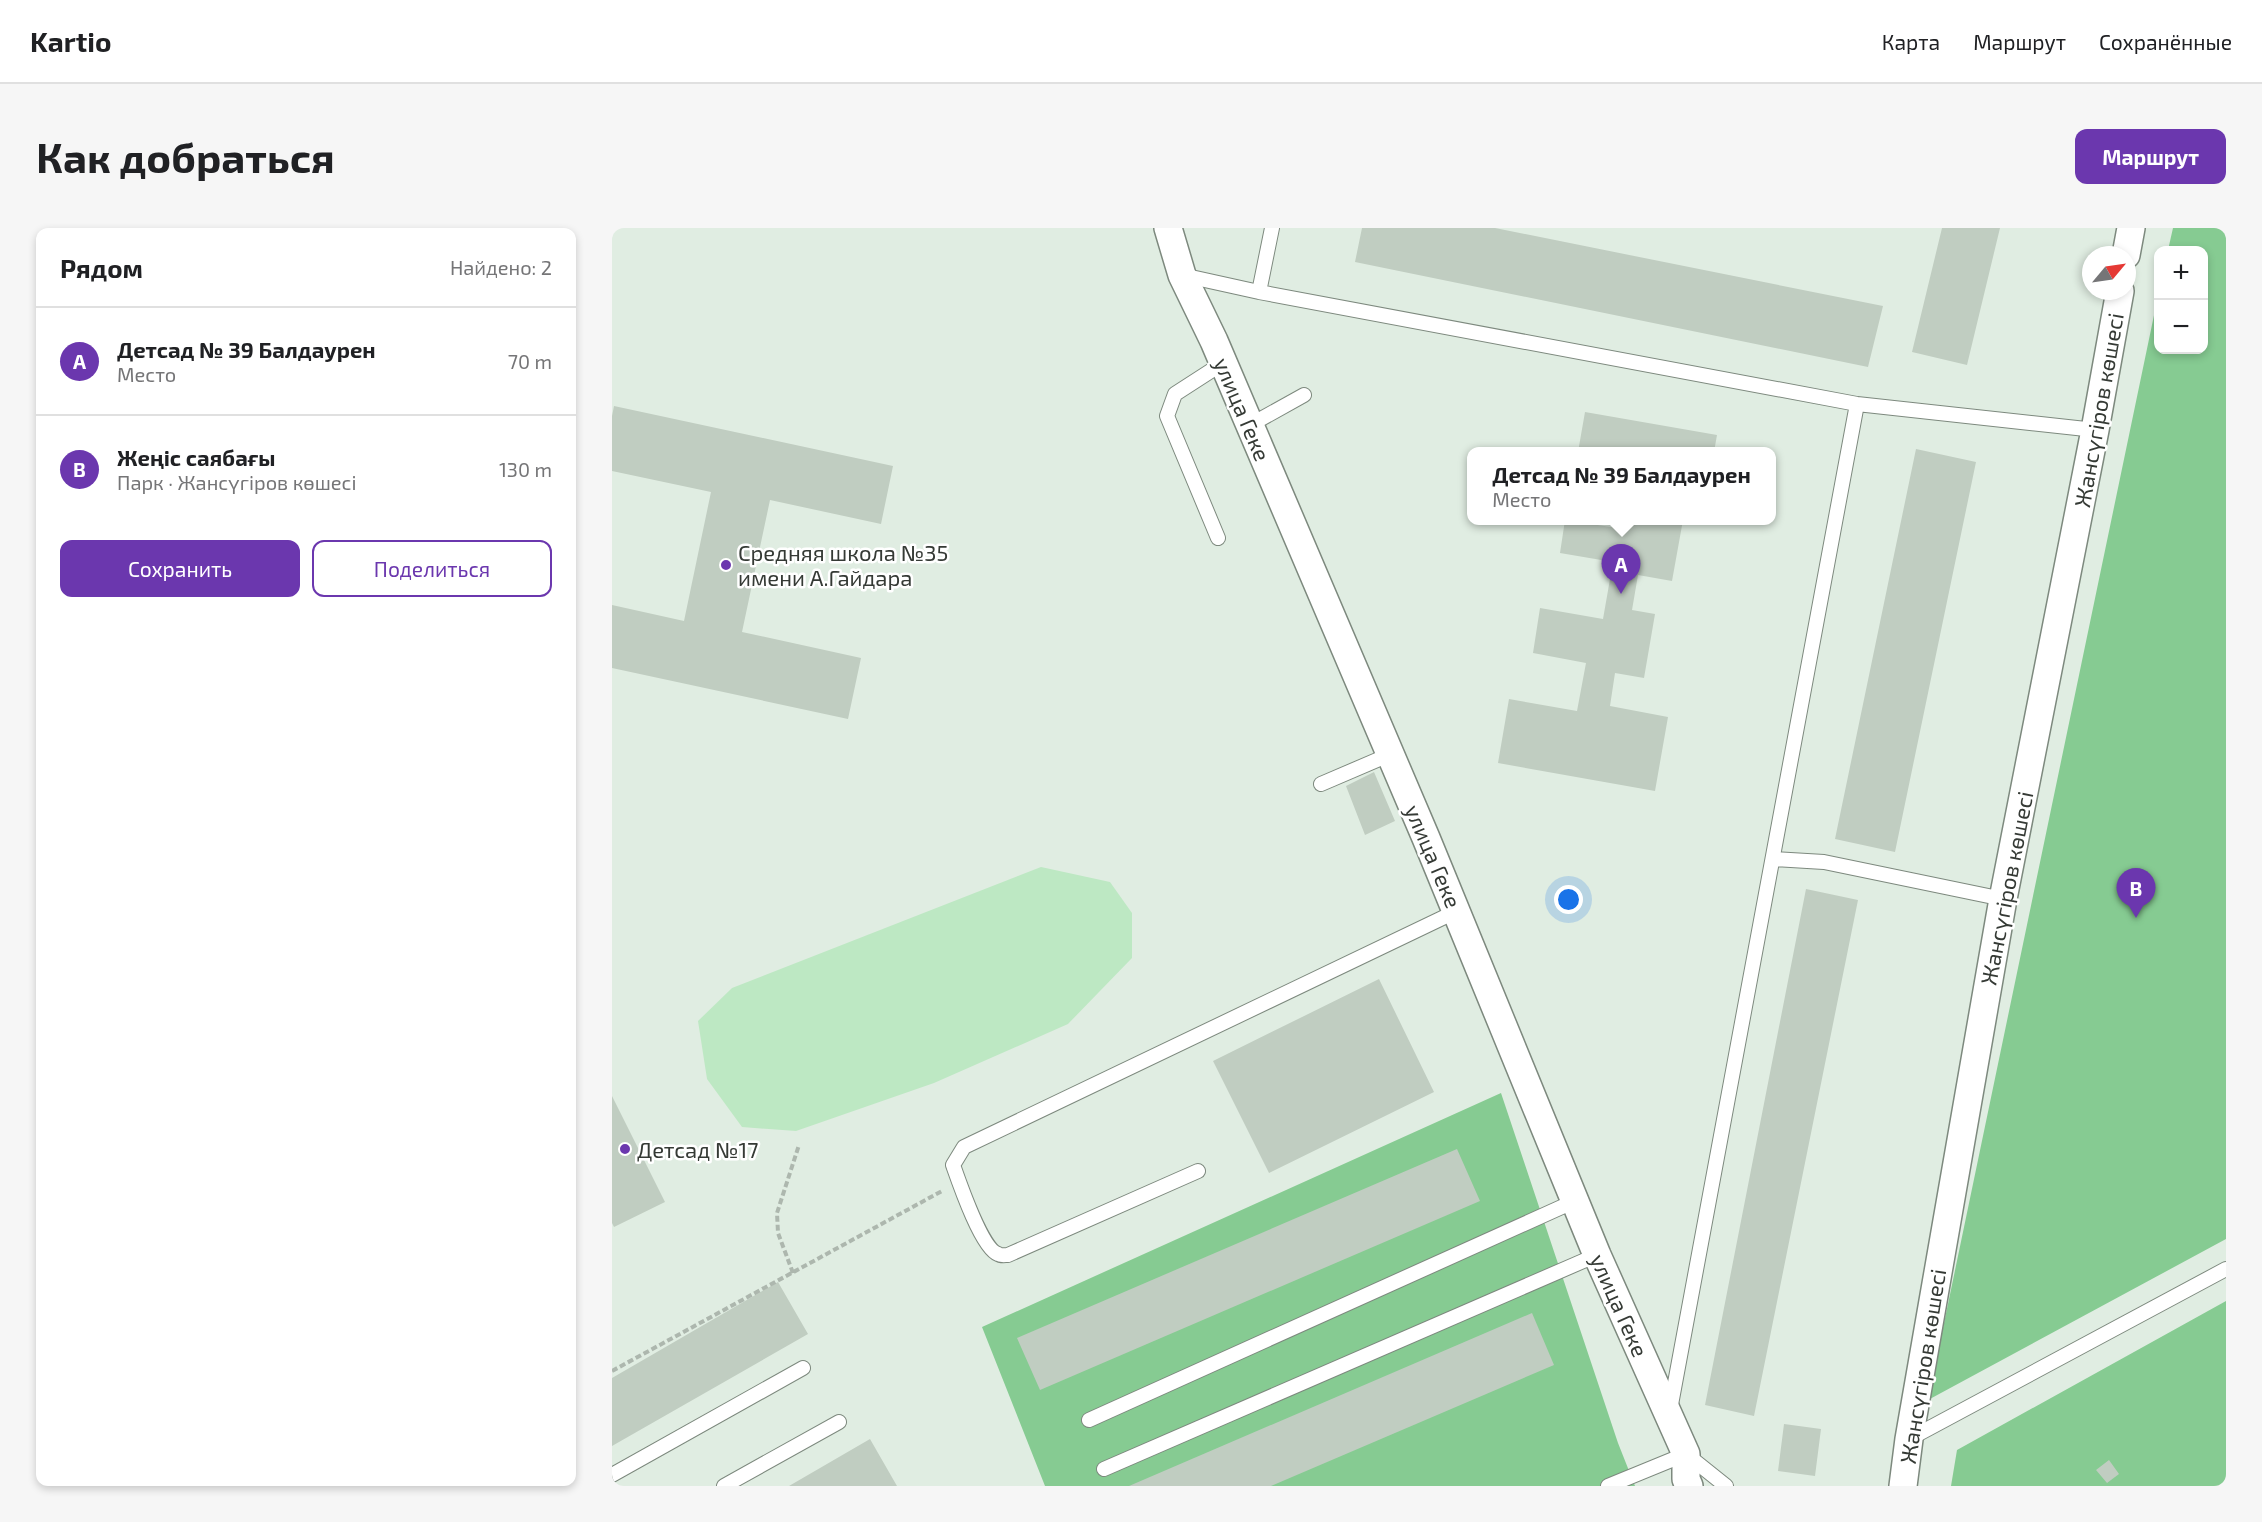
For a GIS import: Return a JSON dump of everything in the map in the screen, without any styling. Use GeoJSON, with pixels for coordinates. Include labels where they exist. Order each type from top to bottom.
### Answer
{"type":"FeatureCollection","features":[{"type":"Feature","properties":{"kind":"street","name":"улица Геке"},"geometry":{"type":"LineString","coordinates":[[1168,228],[1182,275],[1223,363],[1391,754],[1597,1255],[1686,1454],[1686,1479],[1689,1486]]}},
{"type":"Feature","properties":{"kind":"street"},"geometry":{"type":"LineString","coordinates":[[2128,246],[2131,228]]}},
{"type":"Feature","properties":{"kind":"street","name":"Жансүгіров көшесі"},"geometry":{"type":"LineString","coordinates":[[1903,1486],[1909,1438],[2003,899],[2118,300]]}},
{"type":"Feature","properties":{"kind":"lane"},"geometry":{"type":"LineString","coordinates":[[1259,292],[1272,228]]}},
{"type":"Feature","properties":{"kind":"lane"},"geometry":{"type":"LineString","coordinates":[[1182,275],[1259,292],[1857,404],[2095,430]]}},
{"type":"Feature","properties":{"kind":"lane"},"geometry":{"type":"LineString","coordinates":[[1218,538],[1167,416],[1175,394],[1223,363]]}},
{"type":"Feature","properties":{"kind":"lane"},"geometry":{"type":"LineString","coordinates":[[1250,425],[1304,395]]}},
{"type":"Feature","properties":{"kind":"lane"},"geometry":{"type":"LineString","coordinates":[[1669,1415],[1857,404]]}},
{"type":"Feature","properties":{"kind":"lane"},"geometry":{"type":"LineString","coordinates":[[1321,784],[1391,754]]}},
{"type":"Feature","properties":{"kind":"lane"},"geometry":{"type":"LineString","coordinates":[[1773,859],[1824,862],[2003,899]]}},
{"type":"Feature","properties":{"kind":"lane"},"geometry":{"type":"LineString","coordinates":[[1198,1171],[1008,1255],[997,1254],[986,1244],[958,1182],[953,1165],[964,1147],[1457,911]]}},
{"type":"Feature","properties":{"kind":"lane"},"geometry":{"type":"LineString","coordinates":[[1089,1420],[1575,1201]]}},
{"type":"Feature","properties":{"kind":"lane"},"geometry":{"type":"LineString","coordinates":[[1104,1469],[1597,1255]]}},
{"type":"Feature","properties":{"kind":"lane"},"geometry":{"type":"LineString","coordinates":[[1909,1438],[2226,1269]]}},
{"type":"Feature","properties":{"kind":"lane"},"geometry":{"type":"LineString","coordinates":[[612,1475],[803,1368]]}},
{"type":"Feature","properties":{"kind":"lane"},"geometry":{"type":"LineString","coordinates":[[724,1486],[839,1422]]}},
{"type":"Feature","properties":{"kind":"lane"},"geometry":{"type":"LineString","coordinates":[[1608,1486],[1686,1454],[1726,1486]]}},
{"type":"Feature","properties":{"kind":"path"},"geometry":{"type":"LineString","coordinates":[[793,1273],[778,1233],[777,1213],[799,1145]]}},
{"type":"Feature","properties":{"kind":"path"},"geometry":{"type":"LineString","coordinates":[[612,1371],[958,1182]]}},
{"type":"Feature","properties":{"kind":"green space"},"geometry":{"type":"Polygon","coordinates":[[[2173,228],[2226,228],[2226,1239],[1928,1400],[2154,315],[2154,354],[2208,354],[2208,246],[2169,246],[2173,228]]]}},
{"type":"Feature","properties":{"kind":"green space"},"geometry":{"type":"Polygon","coordinates":[[[1041,867],[1110,882],[1132,913],[1132,958],[1068,1024],[934,1083],[796,1131],[742,1127],[707,1079],[698,1021],[732,988],[1041,867]]]}},
{"type":"Feature","properties":{"kind":"green space"},"geometry":{"type":"Polygon","coordinates":[[[1501,1093],[1618,1443],[1635,1486],[1045,1486],[982,1327],[1501,1093]]]}},
{"type":"Feature","properties":{"kind":"green space"},"geometry":{"type":"Polygon","coordinates":[[[2226,1301],[2226,1486],[1951,1486],[1957,1450],[2226,1301]]]}},
{"type":"Feature","properties":{"kind":"building"},"geometry":{"type":"Polygon","coordinates":[[[1362,228],[1495,228],[1883,306],[1868,367],[1355,262],[1362,228]]]}},
{"type":"Feature","properties":{"kind":"building"},"geometry":{"type":"Polygon","coordinates":[[[1942,228],[2000,228],[1967,365],[1912,352],[1942,228]]]}},
{"type":"Feature","properties":{"kind":"building","name":"Средняя школа №35 имени А.Гайдара"},"geometry":{"type":"Polygon","coordinates":[[[614,406],[893,466],[881,524],[770,500],[742,632],[861,658],[848,719],[612,668],[612,605],[684,621],[711,492],[612,471],[614,406]]]}},
{"type":"Feature","properties":{"kind":"building"},"geometry":{"type":"Polygon","coordinates":[[[1585,412],[1717,435],[1715,447],[1579,447],[1585,412]]]}},
{"type":"Feature","properties":{"kind":"building"},"geometry":{"type":"Polygon","coordinates":[[[1916,449],[1976,462],[1895,852],[1835,839],[1916,449]]]}},
{"type":"Feature","properties":{"kind":"building"},"geometry":{"type":"Polygon","coordinates":[[[1564,525],[1598,525],[1624,529],[1625,525],[1682,525],[1672,581],[1638,575],[1632,610],[1655,614],[1644,678],[1615,673],[1610,706],[1668,717],[1655,791],[1498,763],[1509,699],[1577,711],[1586,663],[1533,653],[1540,608],[1603,619],[1613,562],[1560,553],[1564,525]]]}},
{"type":"Feature","properties":{"kind":"building"},"geometry":{"type":"Polygon","coordinates":[[[1374,772],[1395,821],[1365,835],[1346,786],[1374,772]]]}},
{"type":"Feature","properties":{"kind":"building"},"geometry":{"type":"Polygon","coordinates":[[[1806,889],[1858,900],[1754,1416],[1705,1405],[1806,889]]]}},
{"type":"Feature","properties":{"kind":"building"},"geometry":{"type":"Polygon","coordinates":[[[1379,979],[1434,1092],[1269,1173],[1213,1061],[1379,979]]]}},
{"type":"Feature","properties":{"kind":"building","name":"Детсад №17"},"geometry":{"type":"Polygon","coordinates":[[[612,1096],[665,1202],[614,1227],[612,1223],[612,1096]]]}},
{"type":"Feature","properties":{"kind":"building"},"geometry":{"type":"Polygon","coordinates":[[[1457,1149],[1480,1201],[1040,1390],[1017,1338],[1457,1149]]]}},
{"type":"Feature","properties":{"kind":"building"},"geometry":{"type":"Polygon","coordinates":[[[778,1282],[808,1334],[612,1446],[612,1378],[778,1282]]]}},
{"type":"Feature","properties":{"kind":"building"},"geometry":{"type":"Polygon","coordinates":[[[1532,1313],[1554,1365],[1271,1486],[1129,1486],[1532,1313]]]}},
{"type":"Feature","properties":{"kind":"building"},"geometry":{"type":"Polygon","coordinates":[[[1784,1424],[1821,1429],[1815,1476],[1778,1471],[1784,1424]]]}},
{"type":"Feature","properties":{"kind":"building"},"geometry":{"type":"Polygon","coordinates":[[[870,1439],[897,1486],[789,1486],[870,1439]]]}},
{"type":"Feature","properties":{"kind":"building"},"geometry":{"type":"Polygon","coordinates":[[[2109,1460],[2119,1474],[2107,1483],[2096,1470],[2109,1460]]]}},
{"type":"Feature","properties":{"kind":"place","name":"Средняя школа №35 имени А.Гайдара"},"geometry":{"type":"Point","coordinates":[726,565]}},
{"type":"Feature","properties":{"kind":"place","name":"Детсад № 39 Балдаурен"},"geometry":{"type":"Point","coordinates":[1621,594]}},
{"type":"Feature","properties":{"kind":"place","name":"Жеңіс саябағы"},"geometry":{"type":"Point","coordinates":[2136,918]}},
{"type":"Feature","properties":{"kind":"place","name":"Детсад №17"},"geometry":{"type":"Point","coordinates":[625,1149]}}]}
